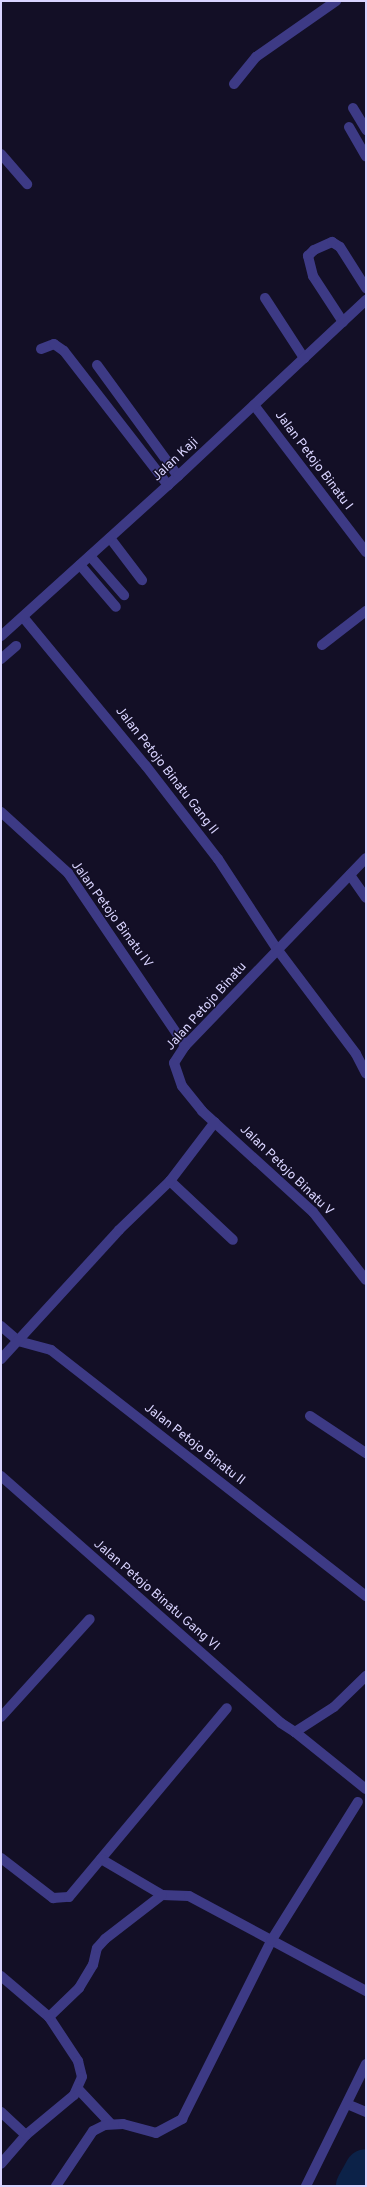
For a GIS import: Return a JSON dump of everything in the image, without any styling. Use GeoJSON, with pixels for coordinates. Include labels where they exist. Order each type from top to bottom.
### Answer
{"type":"FeatureCollection","features":[{"type":"Feature","properties":{"kind":"street"},"geometry":{"type":"LineString","coordinates":[[234,84],[256,56],[336,1]]}},
{"type":"Feature","properties":{"kind":"street"},"geometry":{"type":"LineString","coordinates":[[353,108],[366,130]]}},
{"type":"Feature","properties":{"kind":"street"},"geometry":{"type":"LineString","coordinates":[[350,128],[366,156]]}},
{"type":"Feature","properties":{"kind":"street"},"geometry":{"type":"LineString","coordinates":[[1,154],[28,184]]}},
{"type":"Feature","properties":{"kind":"street"},"geometry":{"type":"LineString","coordinates":[[343,322],[313,276],[308,256],[314,250],[332,242],[340,247],[366,288]]}},
{"type":"Feature","properties":{"kind":"street"},"geometry":{"type":"LineString","coordinates":[[265,298],[304,358]]}},
{"type":"Feature","properties":{"kind":"street","name":"Jalan Kaji"},"geometry":{"type":"LineString","coordinates":[[1,636],[178,476],[366,300]]}},
{"type":"Feature","properties":{"kind":"street"},"geometry":{"type":"LineString","coordinates":[[40,349],[46,345],[54,344],[64,351],[168,485]]}},
{"type":"Feature","properties":{"kind":"street"},"geometry":{"type":"LineString","coordinates":[[97,365],[178,476]]}},
{"type":"Feature","properties":{"kind":"street","name":"Jalan Petojo Binatu I"},"geometry":{"type":"LineString","coordinates":[[254,405],[366,552]]}},
{"type":"Feature","properties":{"kind":"street"},"geometry":{"type":"LineString","coordinates":[[110,538],[142,580]]}},
{"type":"Feature","properties":{"kind":"street"},"geometry":{"type":"LineString","coordinates":[[90,556],[124,595]]}},
{"type":"Feature","properties":{"kind":"street"},"geometry":{"type":"LineString","coordinates":[[80,565],[116,607]]}},
{"type":"Feature","properties":{"kind":"street"},"geometry":{"type":"LineString","coordinates":[[322,645],[366,611]]}},
{"type":"Feature","properties":{"kind":"street","name":"Jalan Petojo Binatu Gang II"},"geometry":{"type":"LineString","coordinates":[[23,617],[151,772],[218,859],[277,949],[356,1054],[366,1074]]}},
{"type":"Feature","properties":{"kind":"street"},"geometry":{"type":"LineString","coordinates":[[1,659],[16,646]]}},
{"type":"Feature","properties":{"kind":"street","name":"Jalan Petojo Binatu IV"},"geometry":{"type":"LineString","coordinates":[[1,812],[68,873],[185,1046]]}},
{"type":"Feature","properties":{"kind":"street","name":"Jalan Petojo Binatu"},"geometry":{"type":"LineString","coordinates":[[215,1122],[202,1111],[182,1086],[174,1063],[185,1046],[366,858]]}},
{"type":"Feature","properties":{"kind":"street"},"geometry":{"type":"LineString","coordinates":[[350,875],[366,898]]}},
{"type":"Feature","properties":{"kind":"street"},"geometry":{"type":"LineString","coordinates":[[1,1359],[119,1230],[170,1181],[215,1122]]}},
{"type":"Feature","properties":{"kind":"street","name":"Jalan Petojo Binatu V"},"geometry":{"type":"LineString","coordinates":[[215,1122],[313,1212],[366,1280]]}},
{"type":"Feature","properties":{"kind":"street"},"geometry":{"type":"LineString","coordinates":[[170,1181],[233,1240]]}},
{"type":"Feature","properties":{"kind":"street","name":"Jalan Petojo Binatu II"},"geometry":{"type":"LineString","coordinates":[[1,1326],[18,1341],[51,1350],[366,1596]]}},
{"type":"Feature","properties":{"kind":"street"},"geometry":{"type":"LineString","coordinates":[[310,1416],[366,1452]]}},
{"type":"Feature","properties":{"kind":"street","name":"Jalan Petojo Binatu Gang VI"},"geometry":{"type":"LineString","coordinates":[[1,1476],[281,1723],[295,1732],[366,1789]]}},
{"type":"Feature","properties":{"kind":"street"},"geometry":{"type":"LineString","coordinates":[[1,1717],[90,1619]]}},
{"type":"Feature","properties":{"kind":"street"},"geometry":{"type":"LineString","coordinates":[[295,1732],[334,1707],[366,1676]]}},
{"type":"Feature","properties":{"kind":"street"},"geometry":{"type":"LineString","coordinates":[[1,1858],[53,1898],[61,1899],[69,1897],[228,1708]]}},
{"type":"Feature","properties":{"kind":"street"},"geometry":{"type":"LineString","coordinates":[[56,2186],[93,2132],[112,2124],[123,2124],[156,2133],[182,2119],[271,1941],[358,1802]]}},
{"type":"Feature","properties":{"kind":"street"},"geometry":{"type":"LineString","coordinates":[[101,1859],[162,1896],[189,1896],[366,1991]]}},
{"type":"Feature","properties":{"kind":"street"},"geometry":{"type":"LineString","coordinates":[[49,2017],[79,1988],[93,1965],[98,1948],[105,1939],[162,1896]]}},
{"type":"Feature","properties":{"kind":"street"},"geometry":{"type":"LineString","coordinates":[[1,1976],[49,2017],[78,2061],[82,2077],[78,2089],[26,2135],[1,2164]]}},
{"type":"Feature","properties":{"kind":"street"},"geometry":{"type":"LineString","coordinates":[[306,2186],[351,2106],[366,2064]]}},
{"type":"Feature","properties":{"kind":"street"},"geometry":{"type":"LineString","coordinates":[[78,2089],[112,2124]]}},
{"type":"Feature","properties":{"kind":"street"},"geometry":{"type":"LineString","coordinates":[[351,2106],[366,2112]]}},
{"type":"Feature","properties":{"kind":"street"},"geometry":{"type":"LineString","coordinates":[[1,2112],[26,2135]]}},
{"type":"Feature","properties":{"kind":"waterway"},"geometry":{"type":"LineString","coordinates":[[357,2186],[366,2170]]}}]}
